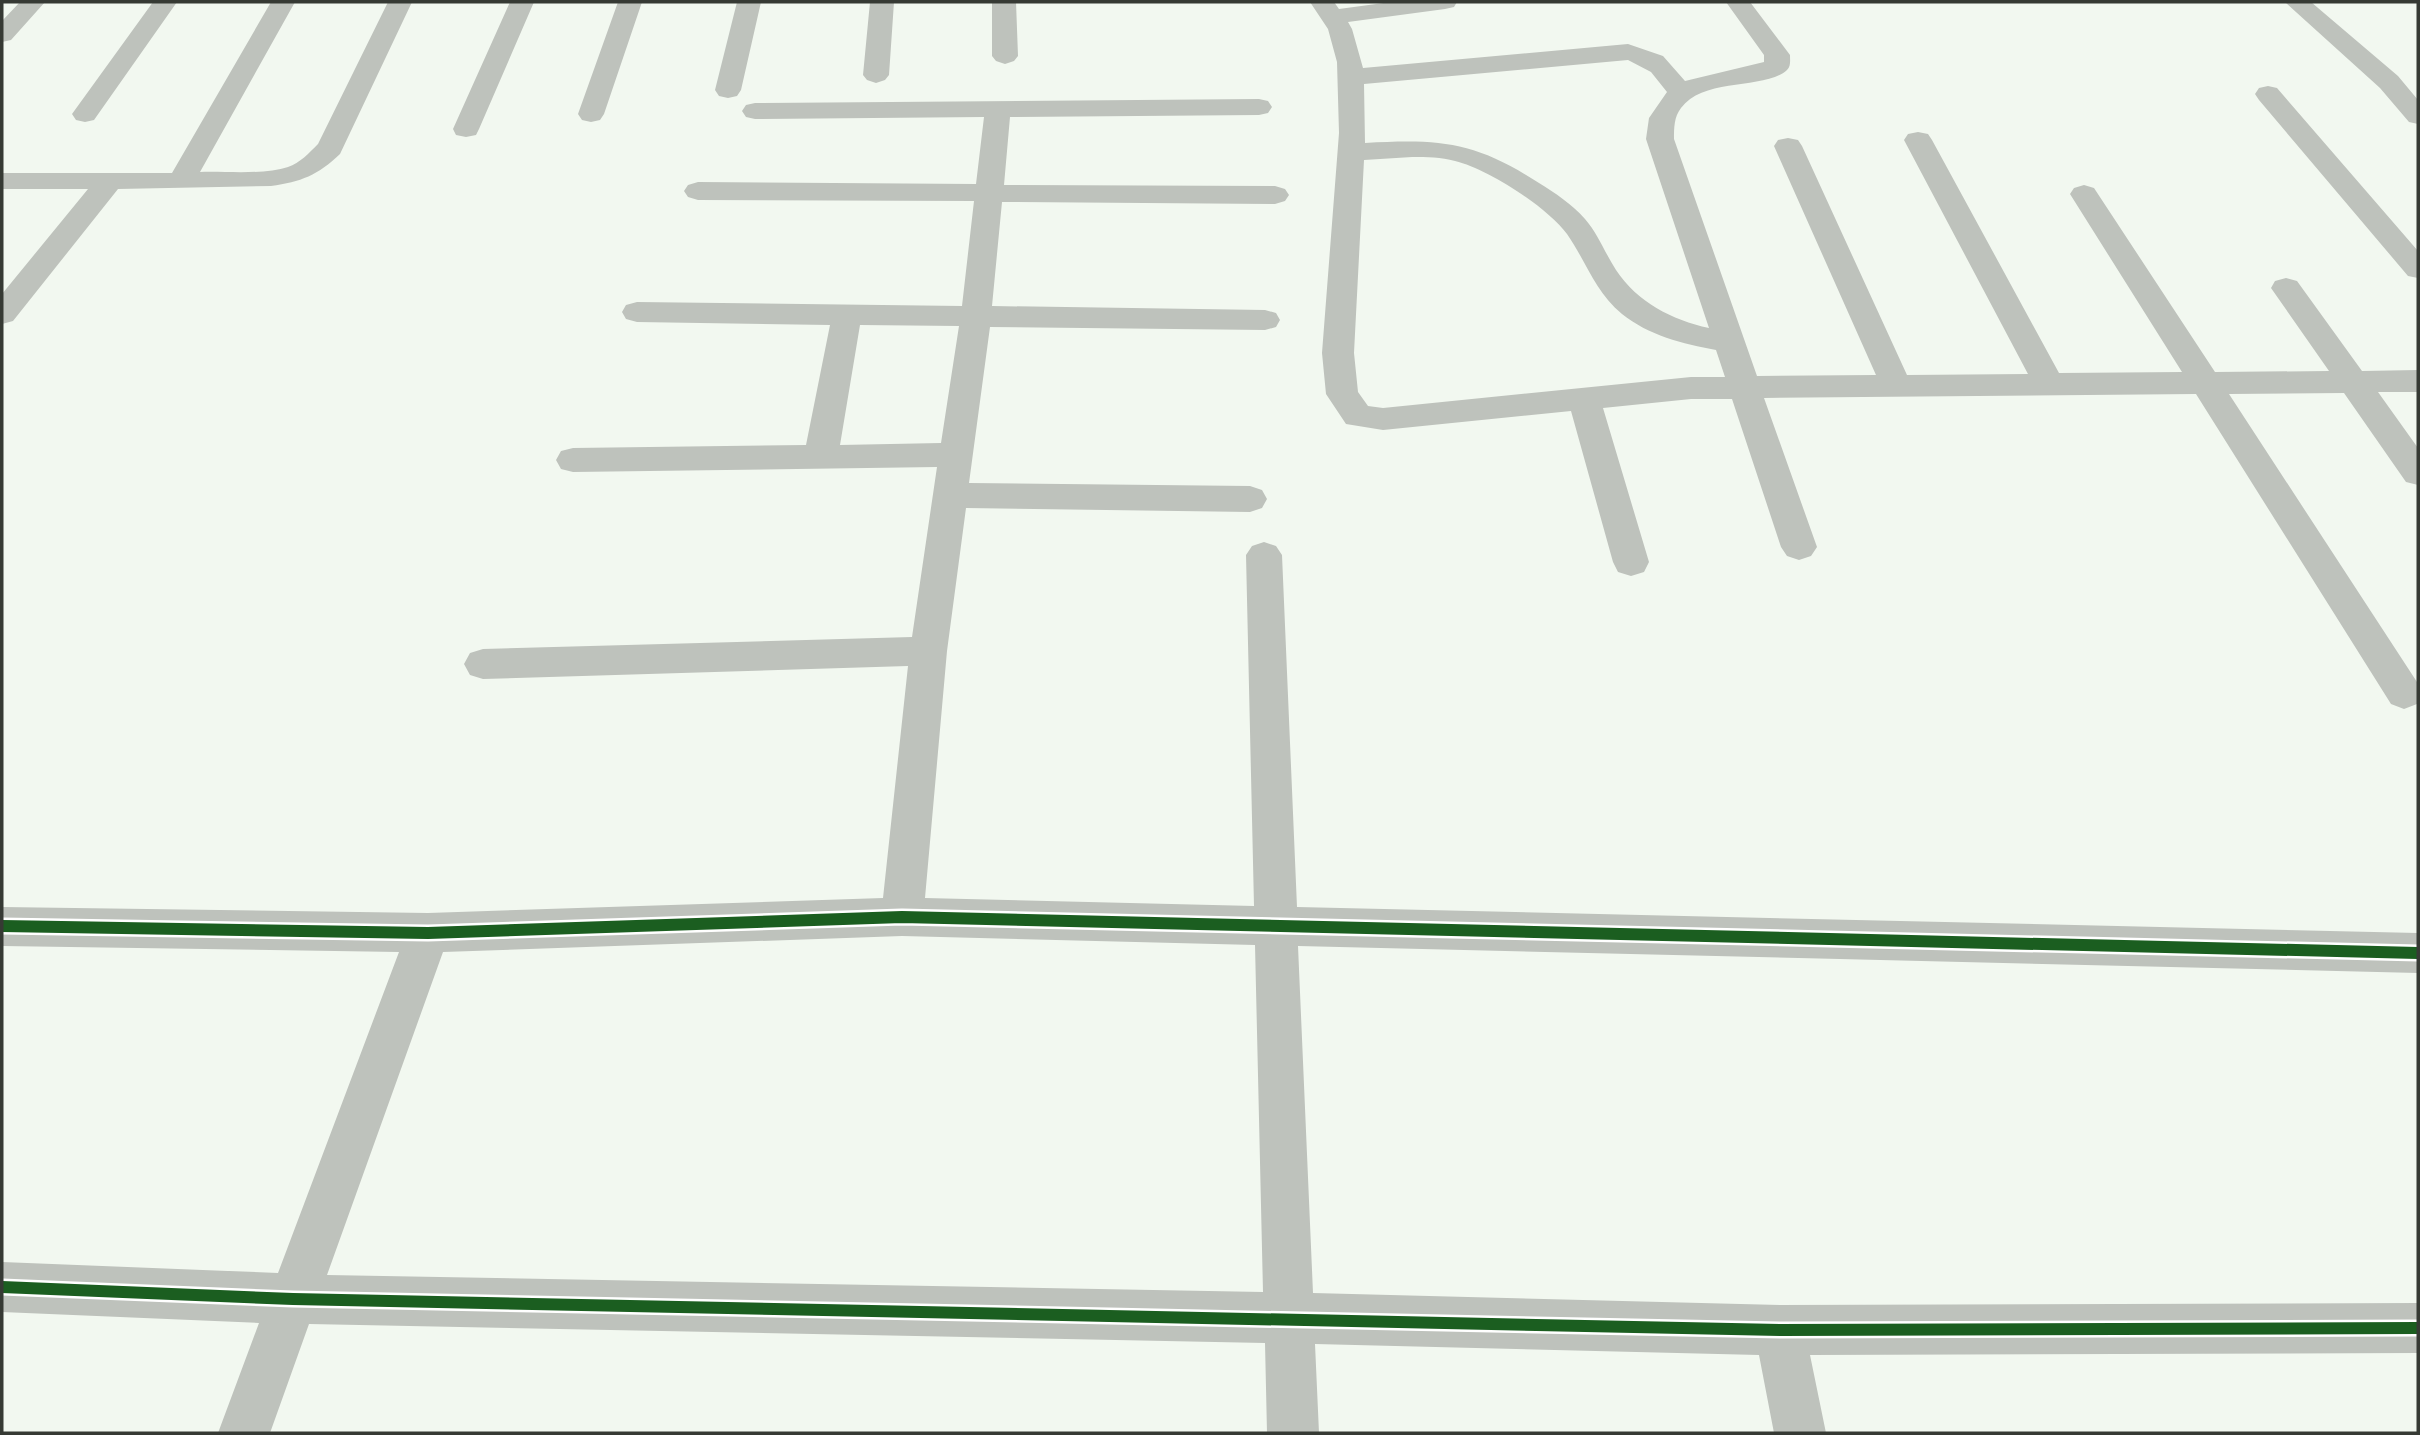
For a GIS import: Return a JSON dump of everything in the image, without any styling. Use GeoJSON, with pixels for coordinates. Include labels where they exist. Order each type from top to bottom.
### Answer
{"type":"FeatureCollection","features":[{"type":"Feature","properties":{"kind":"street"},"geometry":{"type":"LineString","coordinates":[[2,34],[33,2]]}},
{"type":"Feature","properties":{"kind":"street"},"geometry":{"type":"LineString","coordinates":[[85,114],[165,2]]}},
{"type":"Feature","properties":{"kind":"street"},"geometry":{"type":"LineString","coordinates":[[181,181],[283,2]]}},
{"type":"Feature","properties":{"kind":"street"},"geometry":{"type":"LineString","coordinates":[[2,181],[181,181],[294,175],[313,165],[330,148],[400,2]]}},
{"type":"Feature","properties":{"kind":"street"},"geometry":{"type":"LineString","coordinates":[[466,129],[522,2]]}},
{"type":"Feature","properties":{"kind":"street"},"geometry":{"type":"LineString","coordinates":[[591,114],[630,2]]}},
{"type":"Feature","properties":{"kind":"street"},"geometry":{"type":"LineString","coordinates":[[728,90],[749,2]]}},
{"type":"Feature","properties":{"kind":"street"},"geometry":{"type":"LineString","coordinates":[[876,75],[881,2]]}},
{"type":"Feature","properties":{"kind":"street"},"geometry":{"type":"LineString","coordinates":[[1004,2],[1005,56]]}},
{"type":"Feature","properties":{"kind":"street"},"geometry":{"type":"LineString","coordinates":[[1445,2],[1327,9],[1347,45],[1351,77],[1351,152],[1338,353],[1342,394],[1358,416],[1383,419],[1691,388],[2418,381]]}},
{"type":"Feature","properties":{"kind":"street"},"geometry":{"type":"LineString","coordinates":[[1738,2],[1777,55],[1777,66],[1766,71],[1715,80],[1672,100],[1662,118],[1660,139],[1800,547]]}},
{"type":"Feature","properties":{"kind":"street"},"geometry":{"type":"LineString","coordinates":[[2297,2],[2389,82],[2418,116]]}},
{"type":"Feature","properties":{"kind":"street"},"geometry":{"type":"LineString","coordinates":[[1351,77],[1628,52],[1646,55],[1657,62],[1682,94]]}},
{"type":"Feature","properties":{"kind":"street"},"geometry":{"type":"LineString","coordinates":[[2389,82],[2418,77]]}},
{"type":"Feature","properties":{"kind":"street"},"geometry":{"type":"LineString","coordinates":[[2268,94],[2418,269]]}},
{"type":"Feature","properties":{"kind":"street"},"geometry":{"type":"LineString","coordinates":[[755,111],[1259,107]]}},
{"type":"Feature","properties":{"kind":"street"},"geometry":{"type":"LineString","coordinates":[[902,917],[928,651],[976,315],[998,109]]}},
{"type":"Feature","properties":{"kind":"street"},"geometry":{"type":"LineString","coordinates":[[1918,140],[2049,384]]}},
{"type":"Feature","properties":{"kind":"street"},"geometry":{"type":"LineString","coordinates":[[1788,146],[1896,385]]}},
{"type":"Feature","properties":{"kind":"street"},"geometry":{"type":"LineString","coordinates":[[1351,152],[1445,151],[1472,157],[1502,173],[1567,217],[1587,242],[1607,279],[1628,305],[1661,326],[1692,337],[1731,342]]}},
{"type":"Feature","properties":{"kind":"street"},"geometry":{"type":"LineString","coordinates":[[2,314],[109,182]]}},
{"type":"Feature","properties":{"kind":"street"},"geometry":{"type":"LineString","coordinates":[[698,191],[1275,195]]}},
{"type":"Feature","properties":{"kind":"street"},"geometry":{"type":"LineString","coordinates":[[2084,194],[2404,693]]}},
{"type":"Feature","properties":{"kind":"street"},"geometry":{"type":"LineString","coordinates":[[2286,288],[2418,473]]}},
{"type":"Feature","properties":{"kind":"street"},"geometry":{"type":"LineString","coordinates":[[636,312],[1265,320]]}},
{"type":"Feature","properties":{"kind":"street"},"geometry":{"type":"LineString","coordinates":[[821,456],[848,313]]}},
{"type":"Feature","properties":{"kind":"street"},"geometry":{"type":"LineString","coordinates":[[1584,399],[1631,562]]}},
{"type":"Feature","properties":{"kind":"street"},"geometry":{"type":"LineString","coordinates":[[573,460],[955,455]]}},
{"type":"Feature","properties":{"kind":"street"},"geometry":{"type":"LineString","coordinates":[[951,495],[1251,499]]}},
{"type":"Feature","properties":{"kind":"street"},"geometry":{"type":"LineString","coordinates":[[1264,555],[1293,1433]]}},
{"type":"Feature","properties":{"kind":"street"},"geometry":{"type":"LineString","coordinates":[[483,664],[928,651]]}},
{"type":"Feature","properties":{"kind":"street"},"geometry":{"type":"LineString","coordinates":[[2,926],[428,933],[902,917],[2418,953]]}},
{"type":"Feature","properties":{"kind":"street"},"geometry":{"type":"LineString","coordinates":[[244,1433],[428,933]]}},
{"type":"Feature","properties":{"kind":"street"},"geometry":{"type":"LineString","coordinates":[[2,1287],[293,1299],[1290,1318],[1780,1331],[2418,1328]]}},
{"type":"Feature","properties":{"kind":"street"},"geometry":{"type":"LineString","coordinates":[[1780,1331],[1800,1433]]}},
{"type":"Feature","properties":{"kind":"cycle path"},"geometry":{"type":"LineString","coordinates":[[2,926],[428,933],[902,917],[2418,953]]}},
{"type":"Feature","properties":{"kind":"cycle path"},"geometry":{"type":"LineString","coordinates":[[2,1287],[293,1299],[1780,1330],[2418,1328]]}}]}
